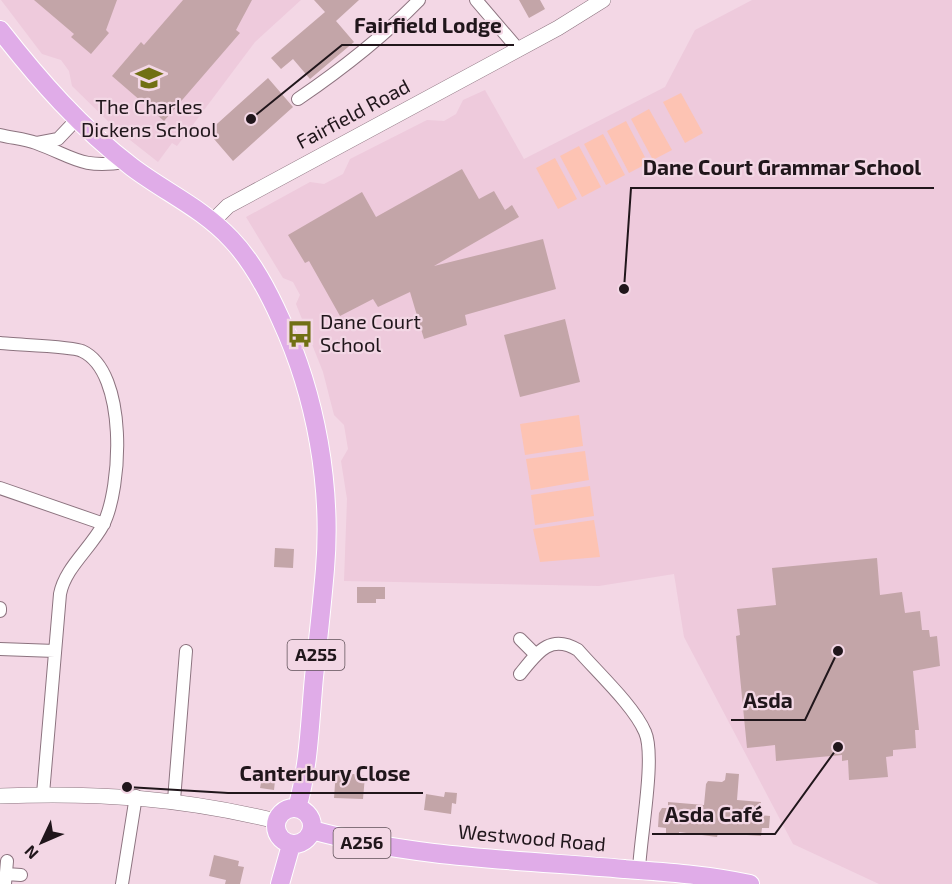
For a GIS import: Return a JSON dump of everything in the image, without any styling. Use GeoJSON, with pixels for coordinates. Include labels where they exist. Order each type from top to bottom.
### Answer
{"type":"FeatureCollection","features":[{"type":"Feature","properties":{"kind":"main road","name":"A255"},"geometry":{"type":"LineString","coordinates":[[0,30],[36,77],[77,119],[125,162],[196,207],[213,221],[247,258],[272,300],[291,343],[306,387],[317,435],[326,501],[325,569],[309,731],[297,808]]}},
{"type":"Feature","properties":{"kind":"main road"},"geometry":{"type":"LineString","coordinates":[[297,808],[310,819],[312,831],[302,843],[291,845],[278,836],[276,820],[282,812],[297,808]]}},
{"type":"Feature","properties":{"kind":"main road","name":"Westwood Road"},"geometry":{"type":"LineString","coordinates":[[312,831],[368,845],[639,870],[726,879],[750,884]]}},
{"type":"Feature","properties":{"kind":"main road"},"geometry":{"type":"LineString","coordinates":[[280,884],[291,845]]}},
{"type":"Feature","properties":{"kind":"street","name":"Fairfield Road"},"geometry":{"type":"LineString","coordinates":[[298,99],[348,64],[391,29],[420,0]]}},
{"type":"Feature","properties":{"kind":"street"},"geometry":{"type":"LineString","coordinates":[[477,0],[518,49]]}},
{"type":"Feature","properties":{"kind":"street","name":"Fairfield Road"},"geometry":{"type":"LineString","coordinates":[[213,221],[228,206],[558,28],[603,0]]}},
{"type":"Feature","properties":{"kind":"street"},"geometry":{"type":"LineString","coordinates":[[36,143],[58,139],[77,119]]}},
{"type":"Feature","properties":{"kind":"street"},"geometry":{"type":"LineString","coordinates":[[0,135],[36,143],[71,160],[102,166],[125,162]]}},
{"type":"Feature","properties":{"kind":"street"},"geometry":{"type":"LineString","coordinates":[[58,139],[61,149],[71,160]]}},
{"type":"Feature","properties":{"kind":"street"},"geometry":{"type":"LineString","coordinates":[[0,343],[82,351],[101,369],[115,408],[118,448],[116,485],[104,524],[91,547],[63,581],[43,794]]}},
{"type":"Feature","properties":{"kind":"street"},"geometry":{"type":"LineString","coordinates":[[0,488],[104,524]]}},
{"type":"Feature","properties":{"kind":"street"},"geometry":{"type":"LineString","coordinates":[[520,639],[536,655]]}},
{"type":"Feature","properties":{"kind":"street"},"geometry":{"type":"LineString","coordinates":[[520,674],[548,645],[559,642],[578,650],[637,718],[646,734],[648,774],[639,870]]}},
{"type":"Feature","properties":{"kind":"street"},"geometry":{"type":"LineString","coordinates":[[0,649],[55,651]]}},
{"type":"Feature","properties":{"kind":"street"},"geometry":{"type":"LineString","coordinates":[[174,800],[186,651]]}},
{"type":"Feature","properties":{"kind":"street"},"geometry":{"type":"LineString","coordinates":[[186,668],[199,668]]}},
{"type":"Feature","properties":{"kind":"street"},"geometry":{"type":"LineString","coordinates":[[0,796],[43,794],[136,796],[174,800],[276,820]]}},
{"type":"Feature","properties":{"kind":"street"},"geometry":{"type":"LineString","coordinates":[[122,884],[136,796]]}},
{"type":"Feature","properties":{"kind":"street"},"geometry":{"type":"LineString","coordinates":[[7,861],[6,879],[21,875]]}},
{"type":"Feature","properties":{"kind":"shaded area","name":"The Charles Dickens School"},"geometry":{"type":"Polygon","coordinates":[[[1,0],[301,0],[255,42],[177,146],[172,143],[158,162],[116,129],[72,86],[69,71],[61,60],[42,54],[1,0]]]}},
{"type":"Feature","properties":{"kind":"shaded area"},"geometry":{"type":"Polygon","coordinates":[[[752,0],[952,0],[952,884],[879,884],[793,844],[684,637],[674,574],[599,586],[344,581],[347,499],[341,461],[348,449],[344,425],[334,415],[323,372],[296,304],[300,295],[293,282],[283,278],[246,217],[310,182],[324,184],[343,174],[350,159],[427,120],[444,121],[456,114],[463,100],[485,90],[524,159],[665,87],[695,30],[752,0]]]}},
{"type":"Feature","properties":{"kind":"shaded area"},"geometry":{"type":"Polygon","coordinates":[[[681,93],[703,133],[685,143],[663,102],[681,93]]]}},
{"type":"Feature","properties":{"kind":"shaded area"},"geometry":{"type":"Polygon","coordinates":[[[649,109],[672,150],[653,160],[631,119],[649,109]]]}},
{"type":"Feature","properties":{"kind":"shaded area"},"geometry":{"type":"Polygon","coordinates":[[[626,121],[648,163],[629,173],[607,131],[626,121]]]}},
{"type":"Feature","properties":{"kind":"shaded area"},"geometry":{"type":"Polygon","coordinates":[[[603,134],[625,175],[606,185],[584,144],[603,134]]]}},
{"type":"Feature","properties":{"kind":"shaded area"},"geometry":{"type":"Polygon","coordinates":[[[579,146],[601,187],[582,197],[560,156],[579,146]]]}},
{"type":"Feature","properties":{"kind":"shaded area"},"geometry":{"type":"Polygon","coordinates":[[[555,158],[577,199],[558,209],[536,168],[555,158]]]}},
{"type":"Feature","properties":{"kind":"shaded area"},"geometry":{"type":"Polygon","coordinates":[[[579,415],[583,446],[525,455],[520,424],[579,415]]]}},
{"type":"Feature","properties":{"kind":"shaded area"},"geometry":{"type":"Polygon","coordinates":[[[585,451],[589,480],[531,490],[526,459],[585,451]]]}},
{"type":"Feature","properties":{"kind":"shaded area"},"geometry":{"type":"Polygon","coordinates":[[[590,486],[594,516],[535,525],[531,495],[590,486]]]}},
{"type":"Feature","properties":{"kind":"shaded area"},"geometry":{"type":"Polygon","coordinates":[[[594,520],[600,557],[540,562],[533,529],[594,520]]]}},
{"type":"Feature","properties":{"kind":"building"},"geometry":{"type":"Polygon","coordinates":[[[34,0],[117,0],[106,30],[109,33],[91,54],[71,37],[74,34],[34,0]]]}},
{"type":"Feature","properties":{"kind":"building"},"geometry":{"type":"Polygon","coordinates":[[[183,0],[252,0],[236,30],[240,33],[164,121],[112,76],[141,42],[144,45],[183,0]]]}},
{"type":"Feature","properties":{"kind":"building"},"geometry":{"type":"Polygon","coordinates":[[[314,0],[359,0],[336,21],[354,42],[310,79],[293,59],[281,69],[271,58],[325,12],[314,0]]]}},
{"type":"Feature","properties":{"kind":"building"},"geometry":{"type":"Polygon","coordinates":[[[519,0],[540,0],[545,9],[529,18],[519,0]]]}},
{"type":"Feature","properties":{"kind":"building"},"geometry":{"type":"Polygon","coordinates":[[[268,78],[293,107],[233,161],[208,132],[268,78]]]}},
{"type":"Feature","properties":{"kind":"building"},"geometry":{"type":"Polygon","coordinates":[[[462,169],[479,199],[494,191],[505,210],[512,205],[519,217],[434,266],[543,239],[556,289],[465,315],[467,325],[424,339],[410,292],[378,307],[373,299],[340,316],[309,261],[305,263],[288,235],[362,192],[376,217],[462,169]]]}},
{"type":"Feature","properties":{"kind":"building"},"geometry":{"type":"Polygon","coordinates":[[[565,319],[580,382],[520,397],[504,335],[565,319]]]}},
{"type":"Feature","properties":{"kind":"building"},"geometry":{"type":"Polygon","coordinates":[[[275,548],[294,549],[293,568],[274,567],[275,548]]]}},
{"type":"Feature","properties":{"kind":"building"},"geometry":{"type":"Polygon","coordinates":[[[877,558],[880,595],[902,592],[905,613],[920,611],[922,630],[929,630],[930,637],[937,636],[940,666],[913,671],[919,730],[915,730],[916,748],[893,750],[893,756],[886,757],[888,777],[849,780],[848,760],[842,761],[842,755],[776,761],[775,745],[747,748],[736,636],[740,635],[737,609],[776,605],[772,568],[877,558]]]}},
{"type":"Feature","properties":{"kind":"building"},"geometry":{"type":"Polygon","coordinates":[[[357,587],[385,587],[385,599],[376,599],[376,603],[357,603],[357,587]]]}},
{"type":"Feature","properties":{"kind":"building"},"geometry":{"type":"Polygon","coordinates":[[[253,769],[276,772],[274,790],[260,788],[261,783],[252,782],[253,769]]]}},
{"type":"Feature","properties":{"kind":"building"},"geometry":{"type":"Polygon","coordinates":[[[336,771],[365,776],[363,799],[334,798],[336,771]]]}},
{"type":"Feature","properties":{"kind":"building"},"geometry":{"type":"Polygon","coordinates":[[[726,773],[739,774],[737,800],[761,802],[760,815],[770,816],[769,828],[762,828],[761,836],[718,833],[717,837],[679,832],[679,835],[666,834],[666,828],[658,827],[659,813],[662,808],[668,808],[668,802],[704,805],[708,781],[722,782],[725,780],[726,773]]]}},
{"type":"Feature","properties":{"kind":"building"},"geometry":{"type":"Polygon","coordinates":[[[445,792],[457,793],[456,804],[452,803],[451,814],[424,810],[426,794],[444,797],[445,792]]]}},
{"type":"Feature","properties":{"kind":"building"},"geometry":{"type":"Polygon","coordinates":[[[214,855],[239,861],[238,866],[244,867],[240,884],[225,884],[226,880],[209,876],[214,855]]]}},
{"type":"Feature","properties":{"kind":"place","name":"The Charles Dickens School"},"geometry":{"type":"Point","coordinates":[149,78]}},
{"type":"Feature","properties":{"kind":"place","name":"Fairfield Lodge"},"geometry":{"type":"Point","coordinates":[251,119]}},
{"type":"Feature","properties":{"kind":"place","name":"Dane Court Grammar School"},"geometry":{"type":"Point","coordinates":[624,289]}},
{"type":"Feature","properties":{"kind":"place","name":"Dane Court School"},"geometry":{"type":"Point","coordinates":[300,334]}},
{"type":"Feature","properties":{"kind":"place","name":"Asda"},"geometry":{"type":"Point","coordinates":[838,651]}},
{"type":"Feature","properties":{"kind":"place","name":"Asda Café"},"geometry":{"type":"Point","coordinates":[838,747]}},
{"type":"Feature","properties":{"kind":"place","name":"Canterbury Close"},"geometry":{"type":"Point","coordinates":[127,787]}}]}
